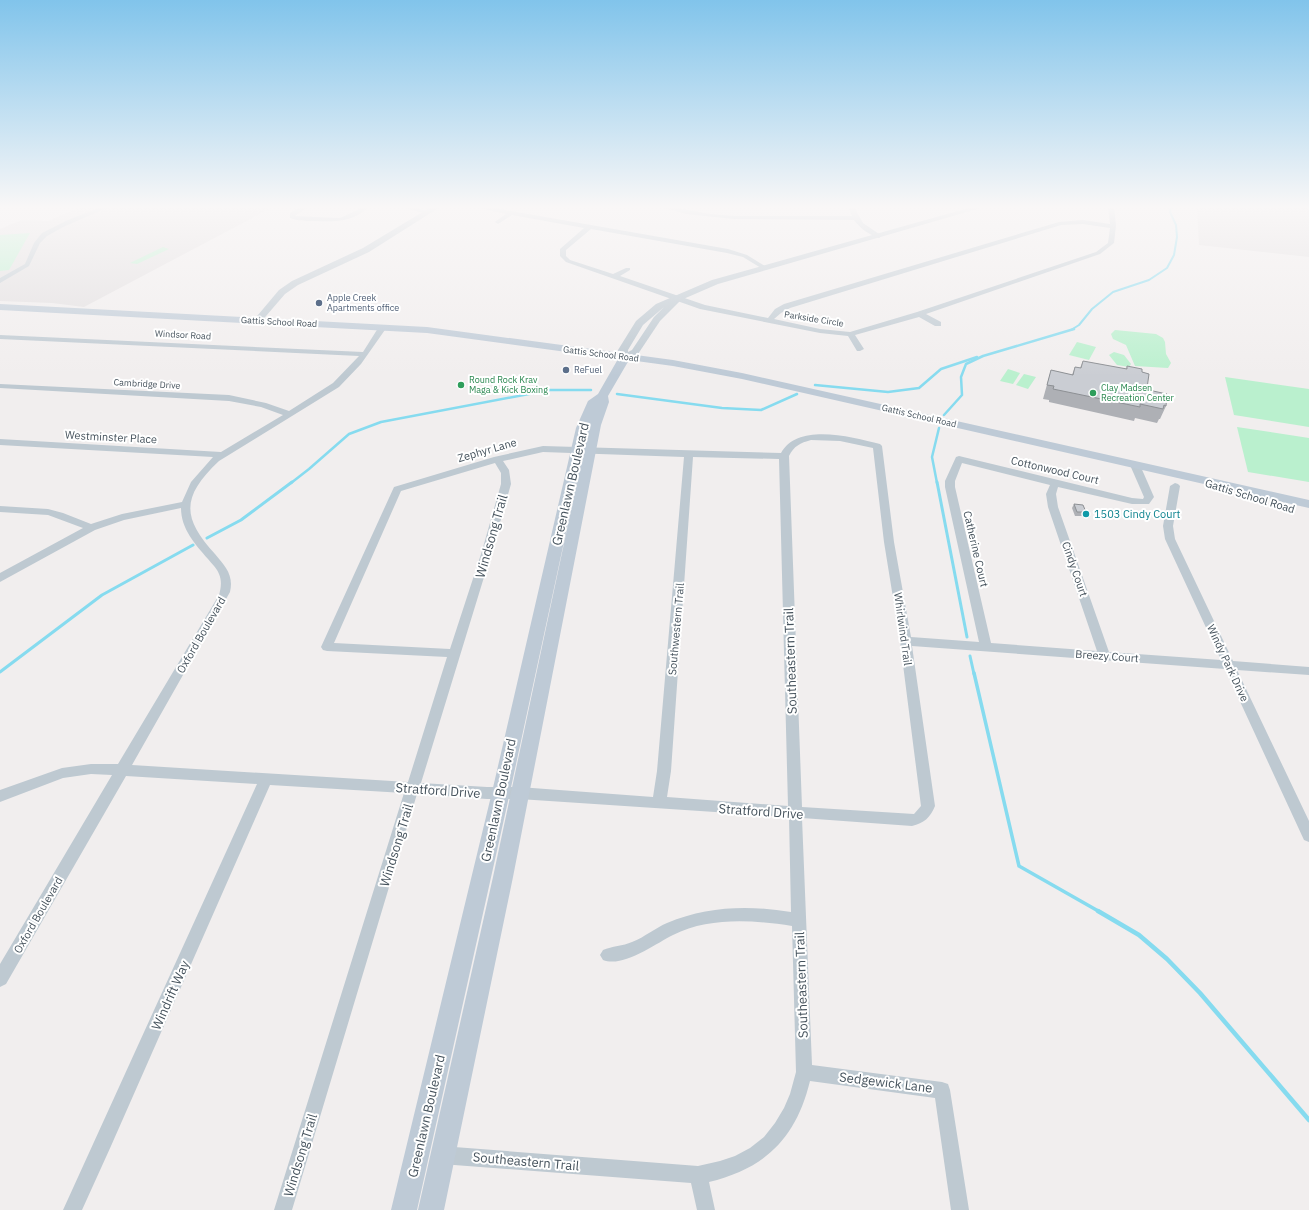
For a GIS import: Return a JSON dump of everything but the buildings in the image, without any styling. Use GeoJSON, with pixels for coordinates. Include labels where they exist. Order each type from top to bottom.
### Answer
{"type":"FeatureCollection","features":[{"type":"Feature","properties":{"kind":"main road","name":"Gattis School Road"},"geometry":{"type":"LineString","coordinates":[[0,307],[383,327],[442,332],[625,357],[718,371],[1309,504]]}},
{"type":"Feature","properties":{"kind":"main road","name":"Greenlawn Boulevard"},"geometry":{"type":"LineString","coordinates":[[404,1210],[417,1153],[510,793],[583,449],[589,410],[594,401],[602,396],[625,357]]}},
{"type":"Feature","properties":{"kind":"main road","name":"Gattis School Road"},"geometry":{"type":"LineString","coordinates":[[1192,478],[1309,514]]}},
{"type":"Feature","properties":{"kind":"main road","name":"Greenlawn Boulevard"},"geometry":{"type":"LineString","coordinates":[[431,1210],[503,877],[510,793]]}},
{"type":"Feature","properties":{"kind":"street"},"geometry":{"type":"LineString","coordinates":[[0,281],[27,263]]}},
{"type":"Feature","properties":{"kind":"street"},"geometry":{"type":"LineString","coordinates":[[257,321],[282,292],[295,283],[337,263]]}},
{"type":"Feature","properties":{"kind":"street","name":"Parkside Circle"},"geometry":{"type":"LineString","coordinates":[[574,263],[703,307],[820,331],[850,334],[920,314],[1070,263]]}},
{"type":"Feature","properties":{"kind":"street"},"geometry":{"type":"LineString","coordinates":[[757,263],[763,267]]}},
{"type":"Feature","properties":{"kind":"street","name":"Greenlawn Boulevard"},"geometry":{"type":"LineString","coordinates":[[625,357],[635,352],[657,319],[677,299],[714,282],[776,263]]}},
{"type":"Feature","properties":{"kind":"street"},"geometry":{"type":"LineString","coordinates":[[769,321],[778,311],[787,306],[929,263]]}},
{"type":"Feature","properties":{"kind":"street"},"geometry":{"type":"LineString","coordinates":[[613,277],[628,269]]}},
{"type":"Feature","properties":{"kind":"street"},"geometry":{"type":"LineString","coordinates":[[920,314],[938,324]]}},
{"type":"Feature","properties":{"kind":"street","name":"Oxford Boulevard"},"geometry":{"type":"LineString","coordinates":[[0,979],[222,600],[227,586],[223,570],[191,529],[187,521],[186,504],[196,479],[207,467],[221,456],[340,383],[354,370],[383,327]]}},
{"type":"Feature","properties":{"kind":"street"},"geometry":{"type":"LineString","coordinates":[[850,334],[860,350]]}},
{"type":"Feature","properties":{"kind":"street","name":"Windsor Road"},"geometry":{"type":"LineString","coordinates":[[0,337],[365,354]]}},
{"type":"Feature","properties":{"kind":"street","name":"Cambridge Drive"},"geometry":{"type":"LineString","coordinates":[[0,386],[229,398],[263,405],[290,414]]}},
{"type":"Feature","properties":{"kind":"street","name":"Whirlwind Trail"},"geometry":{"type":"LineString","coordinates":[[784,456],[785,451],[793,443],[813,438],[834,438],[877,446],[889,542],[906,640],[928,806],[925,813]]}},
{"type":"Feature","properties":{"kind":"street","name":"Westminster Place"},"geometry":{"type":"LineString","coordinates":[[0,442],[221,456]]}},
{"type":"Feature","properties":{"kind":"street","name":"Zephyr Lane"},"geometry":{"type":"LineString","coordinates":[[454,653],[327,647],[397,489],[497,459],[543,449],[784,456]]}},
{"type":"Feature","properties":{"kind":"street","name":"Southwestern Trail"},"geometry":{"type":"LineString","coordinates":[[659,803],[664,772],[689,454]]}},
{"type":"Feature","properties":{"kind":"street","name":"Southeastern Trail"},"geometry":{"type":"LineString","coordinates":[[417,1153],[698,1175],[721,1171],[742,1163],[762,1150],[778,1134],[791,1115],[799,1094],[804,1072],[784,456]]}},
{"type":"Feature","properties":{"kind":"street","name":"Windsong Trail"},"geometry":{"type":"LineString","coordinates":[[283,1210],[454,653],[488,551],[507,476],[497,459]]}},
{"type":"Feature","properties":{"kind":"street","name":"Cottonwood Court"},"geometry":{"type":"LineString","coordinates":[[959,459],[1055,483],[1146,502],[1149,497],[1135,465]]}},
{"type":"Feature","properties":{"kind":"street","name":"Catherine Court"},"geometry":{"type":"LineString","coordinates":[[959,459],[950,481],[950,487],[986,646]]}},
{"type":"Feature","properties":{"kind":"street","name":"Cindy Court"},"geometry":{"type":"LineString","coordinates":[[1055,483],[1051,494],[1052,507],[1104,656]]}},
{"type":"Feature","properties":{"kind":"street","name":"Windy Park Drive"},"geometry":{"type":"LineString","coordinates":[[1175,486],[1168,526],[1170,539],[1309,836]]}},
{"type":"Feature","properties":{"kind":"street"},"geometry":{"type":"LineString","coordinates":[[0,578],[91,528],[122,517],[186,504]]}},
{"type":"Feature","properties":{"kind":"street"},"geometry":{"type":"LineString","coordinates":[[0,509],[48,512],[60,515],[91,528]]}},
{"type":"Feature","properties":{"kind":"street","name":"Breezy Court"},"geometry":{"type":"LineString","coordinates":[[906,640],[1309,671]]}},
{"type":"Feature","properties":{"kind":"street","name":"Stratford Drive"},"geometry":{"type":"LineString","coordinates":[[0,796],[62,773],[91,769],[510,793],[912,820],[920,818],[925,813]]}},
{"type":"Feature","properties":{"kind":"street","name":"Windrift Way"},"geometry":{"type":"LineString","coordinates":[[72,1210],[105,1140],[266,779]]}},
{"type":"Feature","properties":{"kind":"street"},"geometry":{"type":"LineString","coordinates":[[608,955],[632,950],[676,927],[719,916],[741,914],[763,915],[799,920]]}},
{"type":"Feature","properties":{"kind":"street","name":"Sedgewick Lane"},"geometry":{"type":"LineString","coordinates":[[804,1072],[942,1090],[960,1210]]}},
{"type":"Feature","properties":{"kind":"street"},"geometry":{"type":"LineString","coordinates":[[698,1175],[706,1210]]}},
{"type":"Feature","properties":{"kind":"shaded area"},"geometry":{"type":"Polygon","coordinates":[[[0,263],[166,263],[84,307],[52,303],[0,301],[0,263]]]}},
{"type":"Feature","properties":{"kind":"green space"},"geometry":{"type":"Polygon","coordinates":[[[0,263],[13,263],[9,270],[0,271],[0,263]]]}},
{"type":"Feature","properties":{"kind":"green space"},"geometry":{"type":"Polygon","coordinates":[[[1115,330],[1156,334],[1163,338],[1165,342],[1166,354],[1171,363],[1168,368],[1135,366],[1126,345],[1113,339],[1111,334],[1115,330]]]}},
{"type":"Feature","properties":{"kind":"green space"},"geometry":{"type":"Polygon","coordinates":[[[1077,342],[1096,347],[1089,360],[1069,355],[1077,342]]]}},
{"type":"Feature","properties":{"kind":"green space"},"geometry":{"type":"Polygon","coordinates":[[[1114,352],[1124,355],[1131,364],[1129,367],[1117,365],[1109,355],[1114,352]]]}},
{"type":"Feature","properties":{"kind":"green space"},"geometry":{"type":"Polygon","coordinates":[[[1008,369],[1020,373],[1013,384],[1000,381],[1008,369]]]}},
{"type":"Feature","properties":{"kind":"green space"},"geometry":{"type":"Polygon","coordinates":[[[1024,374],[1036,377],[1028,389],[1016,385],[1024,374]]]}},
{"type":"Feature","properties":{"kind":"green space"},"geometry":{"type":"Polygon","coordinates":[[[1225,377],[1309,389],[1309,427],[1234,415],[1225,377]]]}},
{"type":"Feature","properties":{"kind":"green space"},"geometry":{"type":"Polygon","coordinates":[[[1237,427],[1309,438],[1309,482],[1248,472],[1237,427]]]}},
{"type":"Feature","properties":{"kind":"waterway"},"geometry":{"type":"LineString","coordinates":[[1071,330],[1079,325],[1092,309],[1113,292],[1149,280],[1167,268],[1169,263]]}},
{"type":"Feature","properties":{"kind":"waterway"},"geometry":{"type":"LineString","coordinates":[[944,415],[962,395],[961,377],[966,364],[983,356],[1071,330]]}},
{"type":"Feature","properties":{"kind":"waterway"},"geometry":{"type":"LineString","coordinates":[[815,385],[888,392],[919,388],[941,369],[977,357]]}},
{"type":"Feature","properties":{"kind":"waterway"},"geometry":{"type":"LineString","coordinates":[[291,483],[349,434],[381,422],[550,390],[591,390]]}},
{"type":"Feature","properties":{"kind":"waterway"},"geometry":{"type":"LineString","coordinates":[[617,394],[722,408],[761,410],[797,394]]}},
{"type":"Feature","properties":{"kind":"waterway"},"geometry":{"type":"LineString","coordinates":[[937,483],[932,457],[939,428]]}},
{"type":"Feature","properties":{"kind":"waterway"},"geometry":{"type":"LineString","coordinates":[[207,538],[241,520],[292,482]]}},
{"type":"Feature","properties":{"kind":"waterway"},"geometry":{"type":"LineString","coordinates":[[937,482],[967,637]]}},
{"type":"Feature","properties":{"kind":"waterway"},"geometry":{"type":"LineString","coordinates":[[0,672],[102,595],[193,545]]}},
{"type":"Feature","properties":{"kind":"waterway"},"geometry":{"type":"LineString","coordinates":[[970,656],[974,674]]}},
{"type":"Feature","properties":{"kind":"waterway"},"geometry":{"type":"LineString","coordinates":[[974,673],[1019,866],[1100,912]]}},
{"type":"Feature","properties":{"kind":"waterway"},"geometry":{"type":"LineString","coordinates":[[1098,911],[1139,935],[1167,959],[1200,993],[1309,1120]]}},
{"type":"Feature","properties":{"kind":"place","name":"Apple Creek Apartments office"},"geometry":{"type":"Point","coordinates":[319,303]}},
{"type":"Feature","properties":{"kind":"place","name":"ReFuel"},"geometry":{"type":"Point","coordinates":[566,370]}},
{"type":"Feature","properties":{"kind":"place","name":"Round Rock Krav Maga & Kick Boxing"},"geometry":{"type":"Point","coordinates":[461,385]}},
{"type":"Feature","properties":{"kind":"place","name":"Clay Madsen Recreation Center"},"geometry":{"type":"Point","coordinates":[1093,393]}},
{"type":"Feature","properties":{"kind":"place","name":"1503 Cindy Court"},"geometry":{"type":"Point","coordinates":[1086,514]}}]}
